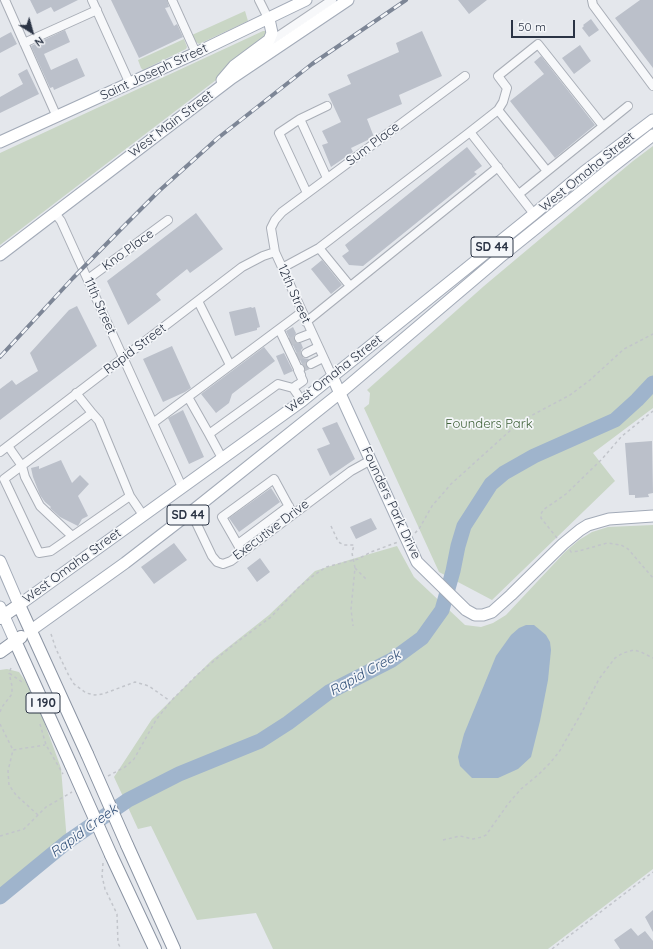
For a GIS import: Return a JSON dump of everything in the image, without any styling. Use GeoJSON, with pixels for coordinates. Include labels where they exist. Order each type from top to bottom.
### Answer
{"type":"FeatureCollection","features":[{"type":"Feature","properties":{"kind":"highway"},"geometry":{"type":"LineString","coordinates":[[19,604],[30,630]]}},
{"type":"Feature","properties":{"kind":"highway","name":"West Omaha Street"},"geometry":{"type":"LineString","coordinates":[[1,614],[19,604]]}},
{"type":"Feature","properties":{"kind":"highway","name":"SD 44"},"geometry":{"type":"LineString","coordinates":[[15,641],[30,630]]}},
{"type":"Feature","properties":{"kind":"highway","name":"I 190"},"geometry":{"type":"LineString","coordinates":[[30,630],[174,949]]}},
{"type":"Feature","properties":{"kind":"highway"},"geometry":{"type":"LineString","coordinates":[[0,652],[15,641]]}},
{"type":"Feature","properties":{"kind":"highway","name":"I 190"},"geometry":{"type":"LineString","coordinates":[[15,641],[68,770],[107,857],[156,949]]}},
{"type":"Feature","properties":{"kind":"highway"},"geometry":{"type":"LineString","coordinates":[[152,899],[180,949]]}},
{"type":"Feature","properties":{"kind":"main road","name":"Saint Joseph Street"},"geometry":{"type":"LineString","coordinates":[[0,142],[130,84],[269,19],[306,0]]}},
{"type":"Feature","properties":{"kind":"main road","name":"West Main Street"},"geometry":{"type":"LineString","coordinates":[[0,255],[217,90],[280,40],[348,0]]}},
{"type":"Feature","properties":{"kind":"main road"},"geometry":{"type":"LineString","coordinates":[[217,90],[222,80],[234,66],[269,40],[272,33],[269,19]]}},
{"type":"Feature","properties":{"kind":"main road","name":"West Omaha Street"},"geometry":{"type":"LineString","coordinates":[[19,604],[302,401],[584,172],[653,120]]}},
{"type":"Feature","properties":{"kind":"main road","name":"West Omaha Street"},"geometry":{"type":"LineString","coordinates":[[30,630],[125,563],[191,512],[340,393],[499,258],[653,135]]}},
{"type":"Feature","properties":{"kind":"main road","name":"Founders Park Drive"},"geometry":{"type":"LineString","coordinates":[[332,376],[417,562],[466,610],[475,615],[483,615],[492,612],[563,544],[580,530],[609,519],[653,516]]}},
{"type":"Feature","properties":{"kind":"main road"},"geometry":{"type":"LineString","coordinates":[[0,561],[19,604]]}},
{"type":"Feature","properties":{"kind":"main road"},"geometry":{"type":"LineString","coordinates":[[1,614],[15,641]]}},
{"type":"Feature","properties":{"kind":"street"},"geometry":{"type":"LineString","coordinates":[[5,0],[57,117]]}},
{"type":"Feature","properties":{"kind":"street"},"geometry":{"type":"LineString","coordinates":[[92,0],[130,84]]}},
{"type":"Feature","properties":{"kind":"street"},"geometry":{"type":"LineString","coordinates":[[172,0],[196,53]]}},
{"type":"Feature","properties":{"kind":"street"},"geometry":{"type":"LineString","coordinates":[[259,0],[280,40]]}},
{"type":"Feature","properties":{"kind":"street"},"geometry":{"type":"LineString","coordinates":[[265,44],[280,40],[332,0]]}},
{"type":"Feature","properties":{"kind":"street"},"geometry":{"type":"LineString","coordinates":[[592,0],[594,5],[653,86]]}},
{"type":"Feature","properties":{"kind":"street"},"geometry":{"type":"LineString","coordinates":[[24,43],[97,10]]}},
{"type":"Feature","properties":{"kind":"street"},"geometry":{"type":"LineString","coordinates":[[282,268],[319,248],[498,110],[503,102],[507,88],[498,76],[538,44],[603,126]]}},
{"type":"Feature","properties":{"kind":"street","name":"Sum Place"},"geometry":{"type":"LineString","coordinates":[[282,212],[465,76]]}},
{"type":"Feature","properties":{"kind":"street"},"geometry":{"type":"LineString","coordinates":[[307,193],[279,133],[300,119],[327,106]]}},
{"type":"Feature","properties":{"kind":"street"},"geometry":{"type":"LineString","coordinates":[[519,194],[628,106]]}},
{"type":"Feature","properties":{"kind":"street"},"geometry":{"type":"LineString","coordinates":[[498,110],[547,171]]}},
{"type":"Feature","properties":{"kind":"street"},"geometry":{"type":"LineString","coordinates":[[300,119],[327,178]]}},
{"type":"Feature","properties":{"kind":"street"},"geometry":{"type":"LineString","coordinates":[[470,132],[534,214]]}},
{"type":"Feature","properties":{"kind":"street"},"geometry":{"type":"LineString","coordinates":[[306,322],[498,167]]}},
{"type":"Feature","properties":{"kind":"street","name":"12th Street"},"geometry":{"type":"LineString","coordinates":[[282,212],[275,220],[271,228],[275,252],[332,376]]}},
{"type":"Feature","properties":{"kind":"street","name":"11th Street"},"geometry":{"type":"LineString","coordinates":[[55,213],[61,221],[88,279],[182,487]]}},
{"type":"Feature","properties":{"kind":"street","name":"Kno Place"},"geometry":{"type":"LineString","coordinates":[[88,279],[168,220]]}},
{"type":"Feature","properties":{"kind":"street"},"geometry":{"type":"LineString","coordinates":[[319,248],[350,286]]}},
{"type":"Feature","properties":{"kind":"street","name":"Rapid Street"},"geometry":{"type":"LineString","coordinates":[[0,452],[242,267],[263,256],[275,252]]}},
{"type":"Feature","properties":{"kind":"street"},"geometry":{"type":"LineString","coordinates":[[198,301],[230,365]]}},
{"type":"Feature","properties":{"kind":"street"},"geometry":{"type":"LineString","coordinates":[[153,423],[302,312]]}},
{"type":"Feature","properties":{"kind":"street"},"geometry":{"type":"LineString","coordinates":[[280,329],[288,344],[303,381],[293,388]]}},
{"type":"Feature","properties":{"kind":"street"},"geometry":{"type":"LineString","coordinates":[[299,338],[312,333]]}},
{"type":"Feature","properties":{"kind":"street"},"geometry":{"type":"LineString","coordinates":[[306,353],[318,347]]}},
{"type":"Feature","properties":{"kind":"street"},"geometry":{"type":"LineString","coordinates":[[311,364],[323,358]]}},
{"type":"Feature","properties":{"kind":"street"},"geometry":{"type":"LineString","coordinates":[[209,434],[278,384],[293,388],[302,401]]}},
{"type":"Feature","properties":{"kind":"street"},"geometry":{"type":"LineString","coordinates":[[76,393],[99,421],[130,496],[143,516]]}},
{"type":"Feature","properties":{"kind":"street"},"geometry":{"type":"LineString","coordinates":[[188,397],[222,458]]}},
{"type":"Feature","properties":{"kind":"street"},"geometry":{"type":"LineString","coordinates":[[92,413],[4,479],[39,553],[51,551],[130,496]]}},
{"type":"Feature","properties":{"kind":"street"},"geometry":{"type":"LineString","coordinates":[[8,446],[22,466],[25,477],[40,506],[72,536]]}},
{"type":"Feature","properties":{"kind":"street","name":"Executive Drive"},"geometry":{"type":"LineString","coordinates":[[191,512],[212,556],[217,562],[224,564],[351,471],[371,460]]}},
{"type":"Feature","properties":{"kind":"street"},"geometry":{"type":"LineString","coordinates":[[242,552],[222,517],[274,479],[294,514]]}},
{"type":"Feature","properties":{"kind":"street"},"geometry":{"type":"LineString","coordinates":[[238,544],[289,506]]}},
{"type":"Feature","properties":{"kind":"path"},"geometry":{"type":"LineString","coordinates":[[106,777],[125,767],[134,759],[149,731],[171,701],[213,661],[271,617],[298,588],[326,567],[354,560],[414,534],[419,529],[432,506],[451,484],[525,418],[570,394],[590,380],[624,349],[653,334]]}},
{"type":"Feature","properties":{"kind":"path"},"geometry":{"type":"LineString","coordinates":[[653,411],[622,436],[601,460],[566,494],[543,510],[541,514],[542,518],[571,552],[607,543],[621,545],[628,549],[653,578]]}},
{"type":"Feature","properties":{"kind":"path"},"geometry":{"type":"LineString","coordinates":[[331,526],[340,543],[345,545],[354,545],[352,553],[354,568],[351,609],[353,626]]}},
{"type":"Feature","properties":{"kind":"path"},"geometry":{"type":"LineString","coordinates":[[354,568],[367,580]]}},
{"type":"Feature","properties":{"kind":"path"},"geometry":{"type":"LineString","coordinates":[[52,634],[56,649],[69,676],[74,684],[86,693],[95,695],[102,694],[135,682],[149,686],[171,701]]}},
{"type":"Feature","properties":{"kind":"path"},"geometry":{"type":"LineString","coordinates":[[443,840],[460,836],[482,838],[486,835],[508,804],[521,789],[550,763],[559,752],[599,679],[615,658],[623,653],[634,650],[642,652],[653,658]]}},
{"type":"Feature","properties":{"kind":"path"},"geometry":{"type":"LineString","coordinates":[[0,712],[12,694],[9,673],[11,668]]}},
{"type":"Feature","properties":{"kind":"path"},"geometry":{"type":"LineString","coordinates":[[9,673],[24,684]]}},
{"type":"Feature","properties":{"kind":"path"},"geometry":{"type":"LineString","coordinates":[[40,723],[46,745],[62,773],[68,770]]}},
{"type":"Feature","properties":{"kind":"path"},"geometry":{"type":"LineString","coordinates":[[0,724],[13,750],[8,771],[9,785],[16,795],[38,815]]}},
{"type":"Feature","properties":{"kind":"path"},"geometry":{"type":"LineString","coordinates":[[13,750],[46,745]]}},
{"type":"Feature","properties":{"kind":"path"},"geometry":{"type":"LineString","coordinates":[[0,836],[24,829],[50,804],[74,791]]}},
{"type":"Feature","properties":{"kind":"path"},"geometry":{"type":"LineString","coordinates":[[107,857],[102,876],[105,889],[117,914],[118,943],[121,949]]}},
{"type":"Feature","properties":{"kind":"path"},"geometry":{"type":"LineString","coordinates":[[552,949],[653,872]]}},
{"type":"Feature","properties":{"kind":"green space"},"geometry":{"type":"Polygon","coordinates":[[[245,11],[248,21],[199,44],[195,41],[192,35],[245,11]]]}},
{"type":"Feature","properties":{"kind":"green space"},"geometry":{"type":"Polygon","coordinates":[[[263,31],[266,31],[269,35],[229,66],[216,80],[0,245],[0,153],[263,31]]]}},
{"type":"Feature","properties":{"kind":"green space"},"geometry":{"type":"Polygon","coordinates":[[[184,39],[187,47],[186,49],[143,70],[141,68],[138,60],[184,39]]]}},
{"type":"Feature","properties":{"kind":"green space","name":"Founders Park"},"geometry":{"type":"Polygon","coordinates":[[[653,146],[653,408],[593,453],[615,481],[492,600],[439,572],[364,408],[369,404],[370,393],[367,390],[484,286],[633,161],[653,146]]]}},
{"type":"Feature","properties":{"kind":"green space"},"geometry":{"type":"Polygon","coordinates":[[[653,525],[653,869],[548,949],[273,949],[256,913],[197,920],[151,826],[138,829],[114,777],[152,719],[212,660],[269,615],[315,571],[349,560],[397,546],[414,577],[465,625],[481,627],[493,623],[506,615],[565,552],[579,540],[592,532],[608,527],[653,525]]]}},
{"type":"Feature","properties":{"kind":"green space"},"geometry":{"type":"Polygon","coordinates":[[[7,669],[19,672],[26,682],[42,716],[61,768],[67,842],[0,897],[0,670],[7,669]]]}},
{"type":"Feature","properties":{"kind":"water"},"geometry":{"type":"Polygon","coordinates":[[[526,625],[534,625],[546,635],[550,642],[551,650],[548,680],[531,757],[518,769],[498,778],[472,778],[460,766],[458,757],[464,734],[496,656],[511,635],[519,628],[526,625]]]}},
{"type":"Feature","properties":{"kind":"building"},"geometry":{"type":"Polygon","coordinates":[[[30,0],[78,0],[54,12],[51,7],[37,14],[30,0]]]}},
{"type":"Feature","properties":{"kind":"building"},"geometry":{"type":"Polygon","coordinates":[[[111,0],[167,0],[169,7],[165,8],[174,26],[177,24],[183,37],[139,58],[111,0]]]}},
{"type":"Feature","properties":{"kind":"building"},"geometry":{"type":"Polygon","coordinates":[[[458,0],[487,0],[469,14],[458,0]]]}},
{"type":"Feature","properties":{"kind":"building"},"geometry":{"type":"Polygon","coordinates":[[[640,0],[653,0],[653,68],[615,18],[640,0]]]}},
{"type":"Feature","properties":{"kind":"building"},"geometry":{"type":"Polygon","coordinates":[[[591,19],[599,30],[589,37],[582,28],[584,26],[583,25],[591,19]]]}},
{"type":"Feature","properties":{"kind":"building"},"geometry":{"type":"Polygon","coordinates":[[[65,30],[70,42],[44,54],[51,70],[77,58],[85,76],[54,90],[53,87],[50,88],[31,46],[65,30]]]}},
{"type":"Feature","properties":{"kind":"building"},"geometry":{"type":"Polygon","coordinates":[[[422,31],[442,76],[399,95],[402,104],[367,119],[374,137],[351,148],[353,152],[331,167],[322,145],[328,143],[322,131],[341,122],[328,94],[351,84],[347,75],[399,52],[396,43],[422,31]]]}},
{"type":"Feature","properties":{"kind":"building"},"geometry":{"type":"Polygon","coordinates":[[[11,32],[17,44],[0,53],[0,38],[11,32]]]}},
{"type":"Feature","properties":{"kind":"building"},"geometry":{"type":"Polygon","coordinates":[[[580,45],[591,61],[574,74],[562,58],[580,45]]]}},
{"type":"Feature","properties":{"kind":"building"},"geometry":{"type":"Polygon","coordinates":[[[541,56],[595,125],[555,158],[510,101],[544,74],[534,62],[541,56]]]}},
{"type":"Feature","properties":{"kind":"building"},"geometry":{"type":"Polygon","coordinates":[[[27,69],[39,94],[0,113],[0,97],[23,84],[18,74],[27,69]]]}},
{"type":"Feature","properties":{"kind":"building"},"geometry":{"type":"Polygon","coordinates":[[[467,147],[482,166],[474,172],[477,174],[363,266],[349,265],[342,256],[349,251],[345,245],[467,147]]]}},
{"type":"Feature","properties":{"kind":"building"},"geometry":{"type":"Polygon","coordinates":[[[196,213],[223,249],[190,273],[187,269],[156,294],[161,300],[128,325],[107,281],[196,213]]]}},
{"type":"Feature","properties":{"kind":"building"},"geometry":{"type":"Polygon","coordinates":[[[322,260],[342,285],[331,294],[311,269],[322,260]]]}},
{"type":"Feature","properties":{"kind":"building"},"geometry":{"type":"Polygon","coordinates":[[[77,306],[97,346],[0,420],[0,389],[12,380],[16,385],[38,371],[30,353],[69,310],[77,306]]]}},
{"type":"Feature","properties":{"kind":"building"},"geometry":{"type":"Polygon","coordinates":[[[255,307],[260,327],[257,328],[257,330],[235,336],[229,312],[255,307]]]}},
{"type":"Feature","properties":{"kind":"building"},"geometry":{"type":"Polygon","coordinates":[[[293,327],[296,333],[294,340],[301,343],[303,348],[301,350],[301,355],[303,358],[309,359],[306,364],[309,369],[305,371],[305,367],[302,364],[286,331],[293,327]]]}},
{"type":"Feature","properties":{"kind":"building"},"geometry":{"type":"Polygon","coordinates":[[[172,346],[191,388],[163,402],[143,359],[172,346]]]}},
{"type":"Feature","properties":{"kind":"building"},"geometry":{"type":"Polygon","coordinates":[[[264,347],[275,361],[232,394],[229,403],[216,413],[201,394],[264,347]]]}},
{"type":"Feature","properties":{"kind":"building"},"geometry":{"type":"Polygon","coordinates":[[[284,353],[293,371],[284,375],[276,356],[284,353]]]}},
{"type":"Feature","properties":{"kind":"building"},"geometry":{"type":"Polygon","coordinates":[[[183,410],[204,457],[189,464],[168,418],[183,410]]]}},
{"type":"Feature","properties":{"kind":"building"},"geometry":{"type":"Polygon","coordinates":[[[337,422],[355,459],[330,476],[317,449],[330,444],[322,428],[337,422]]]}},
{"type":"Feature","properties":{"kind":"building"},"geometry":{"type":"Polygon","coordinates":[[[652,441],[653,493],[648,494],[649,497],[635,498],[635,495],[629,495],[625,443],[652,441]]]}},
{"type":"Feature","properties":{"kind":"building"},"geometry":{"type":"Polygon","coordinates":[[[61,460],[72,483],[80,475],[89,484],[78,496],[88,516],[82,519],[78,526],[60,517],[50,508],[51,507],[40,495],[33,477],[31,468],[39,466],[39,469],[61,460]]]}},
{"type":"Feature","properties":{"kind":"building"},"geometry":{"type":"Polygon","coordinates":[[[271,488],[280,502],[239,532],[229,518],[271,488]]]}},
{"type":"Feature","properties":{"kind":"building"},"geometry":{"type":"Polygon","coordinates":[[[371,518],[377,529],[356,539],[350,527],[371,518]]]}},
{"type":"Feature","properties":{"kind":"building"},"geometry":{"type":"Polygon","coordinates":[[[174,543],[187,560],[154,584],[141,567],[174,543]]]}},
{"type":"Feature","properties":{"kind":"building"},"geometry":{"type":"Polygon","coordinates":[[[260,558],[270,572],[257,582],[247,568],[260,558]]]}},
{"type":"Feature","properties":{"kind":"building"},"geometry":{"type":"Polygon","coordinates":[[[653,910],[653,932],[645,917],[653,910]]]}},
{"type":"Feature","properties":{"kind":"building"},"geometry":{"type":"Polygon","coordinates":[[[631,928],[638,936],[645,931],[653,941],[653,949],[620,949],[614,940],[631,928]]]}},
{"type":"Feature","properties":{"kind":"waterway","name":"Rapid Creek"},"geometry":{"type":"LineString","coordinates":[[0,897],[67,842],[128,800],[179,774],[260,741],[288,723],[329,692],[392,660],[422,638],[442,610],[464,526],[491,484],[504,473],[534,456],[615,420],[653,383]]}},
{"type":"Feature","properties":{"kind":"tunnel"},"geometry":{"type":"LineString","coordinates":[[288,343],[299,338]]}},
{"type":"Feature","properties":{"kind":"tunnel"},"geometry":{"type":"LineString","coordinates":[[295,358],[306,353]]}},
{"type":"Feature","properties":{"kind":"tunnel"},"geometry":{"type":"LineString","coordinates":[[300,369],[311,364]]}},
{"type":"Feature","properties":{"kind":"railway"},"geometry":{"type":"LineString","coordinates":[[0,357],[73,278],[125,225],[159,191],[218,138],[312,64],[406,0]]}}]}
